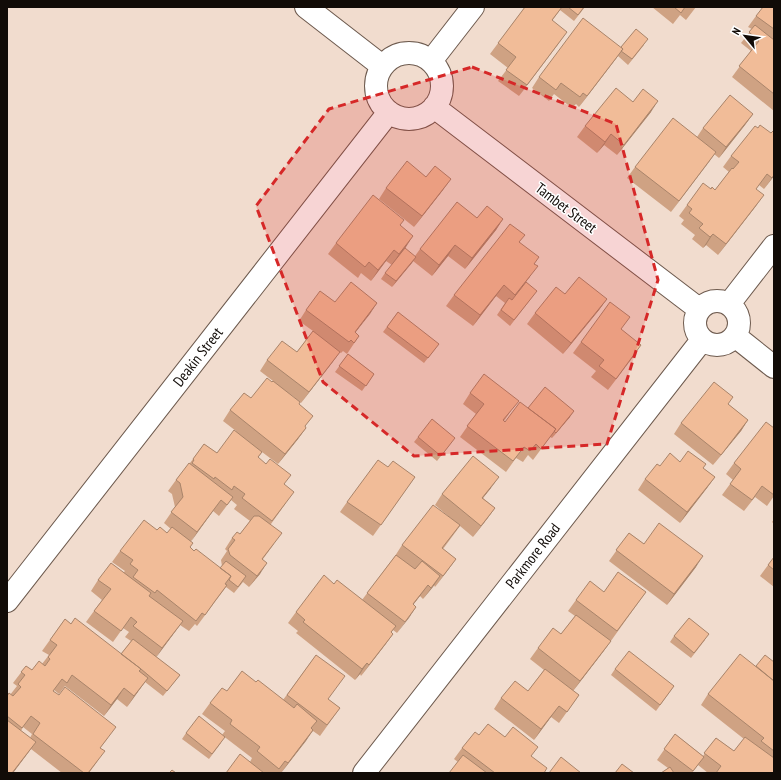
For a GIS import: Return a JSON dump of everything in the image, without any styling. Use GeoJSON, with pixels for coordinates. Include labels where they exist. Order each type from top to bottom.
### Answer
{"type":"FeatureCollection","features":[{"type":"Feature","properties":{"kind":"street"},"geometry":{"type":"LineString","coordinates":[[306,7],[382,66]]}},
{"type":"Feature","properties":{"kind":"street"},"geometry":{"type":"LineString","coordinates":[[431,61],[473,7]]}},
{"type":"Feature","properties":{"kind":"street"},"geometry":{"type":"LineString","coordinates":[[406,52],[419,54],[431,61],[438,71],[442,83],[440,96],[434,107],[425,114],[413,118],[400,118],[389,112],[380,103],[376,91],[376,78],[382,66],[392,57],[406,52]]}},
{"type":"Feature","properties":{"kind":"street","name":"Tambet Street"},"geometry":{"type":"LineString","coordinates":[[434,107],[699,309]]}},
{"type":"Feature","properties":{"kind":"street","name":"Deakin Street"},"geometry":{"type":"LineString","coordinates":[[7,601],[389,112]]}},
{"type":"Feature","properties":{"kind":"street"},"geometry":{"type":"LineString","coordinates":[[729,304],[774,246]]}},
{"type":"Feature","properties":{"kind":"street"},"geometry":{"type":"LineString","coordinates":[[709,301],[723,301],[729,304],[738,316],[738,330],[729,341],[723,344],[715,345],[702,340],[697,334],[694,322],[699,309],[709,301]]}},
{"type":"Feature","properties":{"kind":"street"},"geometry":{"type":"LineString","coordinates":[[734,336],[774,367]]}},
{"type":"Feature","properties":{"kind":"street","name":"Parkmore Road"},"geometry":{"type":"LineString","coordinates":[[364,773],[702,340]]}},
{"type":"Feature","properties":{"kind":"highlighted area"},"geometry":{"type":"Polygon","coordinates":[[[472,67],[616,124],[658,280],[607,444],[414,456],[323,382],[256,206],[329,109],[472,67]]]}},
{"type":"Feature","properties":{"kind":"building"},"geometry":{"type":"Polygon","coordinates":[[[525,7],[562,7],[552,20],[567,32],[527,85],[506,70],[516,57],[498,43],[525,7]]]}},
{"type":"Feature","properties":{"kind":"building"},"geometry":{"type":"Polygon","coordinates":[[[568,7],[584,7],[578,15],[568,7]]]}},
{"type":"Feature","properties":{"kind":"building"},"geometry":{"type":"Polygon","coordinates":[[[674,7],[685,7],[681,13],[674,7]]]}},
{"type":"Feature","properties":{"kind":"building"},"geometry":{"type":"Polygon","coordinates":[[[763,7],[774,7],[774,29],[756,16],[763,7]]]}},
{"type":"Feature","properties":{"kind":"building"},"geometry":{"type":"Polygon","coordinates":[[[583,18],[623,49],[587,96],[583,93],[580,97],[561,83],[556,90],[539,77],[583,18]]]}},
{"type":"Feature","properties":{"kind":"building"},"geometry":{"type":"Polygon","coordinates":[[[755,25],[774,40],[774,94],[739,66],[759,41],[749,32],[755,25]]]}},
{"type":"Feature","properties":{"kind":"building"},"geometry":{"type":"Polygon","coordinates":[[[636,29],[648,39],[632,59],[621,51],[623,49],[621,47],[636,29]]]}},
{"type":"Feature","properties":{"kind":"building"},"geometry":{"type":"Polygon","coordinates":[[[616,88],[633,102],[643,89],[658,101],[624,145],[611,134],[605,142],[585,126],[616,88]]]}},
{"type":"Feature","properties":{"kind":"building"},"geometry":{"type":"Polygon","coordinates":[[[730,95],[753,114],[726,147],[703,128],[730,95]]]}},
{"type":"Feature","properties":{"kind":"building"},"geometry":{"type":"Polygon","coordinates":[[[673,118],[716,152],[679,201],[635,167],[673,118]]]}},
{"type":"Feature","properties":{"kind":"building"},"geometry":{"type":"Polygon","coordinates":[[[760,125],[771,133],[774,130],[774,175],[772,178],[767,174],[756,189],[764,195],[726,244],[713,234],[710,237],[699,228],[703,224],[689,213],[692,209],[687,205],[703,183],[715,190],[732,168],[733,169],[739,162],[731,156],[755,126],[758,128],[760,125]]]}},
{"type":"Feature","properties":{"kind":"building"},"geometry":{"type":"Polygon","coordinates":[[[407,161],[426,177],[435,166],[451,179],[422,216],[386,188],[407,161]]]}},
{"type":"Feature","properties":{"kind":"building"},"geometry":{"type":"Polygon","coordinates":[[[373,195],[404,220],[400,225],[413,236],[399,254],[394,250],[378,270],[369,262],[365,267],[336,243],[373,195]]]}},
{"type":"Feature","properties":{"kind":"building"},"geometry":{"type":"Polygon","coordinates":[[[457,202],[477,218],[487,206],[503,219],[472,258],[455,245],[439,265],[420,249],[457,202]]]}},
{"type":"Feature","properties":{"kind":"building"},"geometry":{"type":"Polygon","coordinates":[[[510,224],[525,235],[519,242],[539,257],[534,264],[538,266],[515,295],[504,285],[480,315],[454,295],[510,224]]]}},
{"type":"Feature","properties":{"kind":"building"},"geometry":{"type":"Polygon","coordinates":[[[405,248],[416,257],[396,281],[385,273],[405,248]]]}},
{"type":"Feature","properties":{"kind":"building"},"geometry":{"type":"Polygon","coordinates":[[[579,277],[607,299],[571,343],[535,313],[556,287],[565,294],[579,277]]]}},
{"type":"Feature","properties":{"kind":"building"},"geometry":{"type":"Polygon","coordinates":[[[351,282],[377,303],[355,332],[359,336],[354,343],[351,340],[349,342],[306,310],[320,291],[335,302],[351,282]]]}},
{"type":"Feature","properties":{"kind":"building"},"geometry":{"type":"Polygon","coordinates":[[[526,282],[537,291],[514,320],[501,310],[509,298],[512,300],[526,282]]]}},
{"type":"Feature","properties":{"kind":"building"},"geometry":{"type":"Polygon","coordinates":[[[610,302],[630,317],[621,329],[641,345],[616,379],[599,366],[604,360],[581,342],[610,302]]]}},
{"type":"Feature","properties":{"kind":"building"},"geometry":{"type":"Polygon","coordinates":[[[398,312],[439,344],[428,358],[387,327],[398,312]]]}},
{"type":"Feature","properties":{"kind":"building"},"geometry":{"type":"Polygon","coordinates":[[[313,331],[340,352],[309,392],[267,360],[282,341],[297,352],[313,331]]]}},
{"type":"Feature","properties":{"kind":"building"},"geometry":{"type":"Polygon","coordinates":[[[348,354],[374,374],[366,386],[339,366],[348,354]]]}},
{"type":"Feature","properties":{"kind":"building"},"geometry":{"type":"Polygon","coordinates":[[[484,374],[519,401],[503,420],[505,422],[520,402],[556,429],[541,449],[536,444],[530,451],[524,447],[513,461],[467,426],[484,404],[470,393],[484,374]]]}},
{"type":"Feature","properties":{"kind":"building"},"geometry":{"type":"Polygon","coordinates":[[[267,378],[300,402],[299,404],[313,416],[305,426],[306,428],[285,454],[230,410],[244,393],[251,398],[267,378]]]}},
{"type":"Feature","properties":{"kind":"building"},"geometry":{"type":"Polygon","coordinates":[[[714,382],[733,397],[728,404],[748,420],[721,455],[681,423],[714,382]]]}},
{"type":"Feature","properties":{"kind":"building"},"geometry":{"type":"Polygon","coordinates":[[[545,387],[574,411],[556,433],[554,431],[556,429],[528,408],[545,387]]]}},
{"type":"Feature","properties":{"kind":"building"},"geometry":{"type":"Polygon","coordinates":[[[432,419],[455,438],[441,456],[418,437],[432,419]]]}},
{"type":"Feature","properties":{"kind":"building"},"geometry":{"type":"Polygon","coordinates":[[[766,422],[774,428],[774,495],[762,486],[752,500],[730,484],[741,469],[734,463],[766,422]]]}},
{"type":"Feature","properties":{"kind":"building"},"geometry":{"type":"Polygon","coordinates":[[[234,430],[262,452],[258,457],[266,464],[270,459],[291,475],[284,484],[294,492],[272,521],[242,498],[245,494],[234,486],[232,490],[215,477],[214,479],[192,463],[194,460],[193,459],[204,444],[217,453],[234,430]]]}},
{"type":"Feature","properties":{"kind":"building"},"geometry":{"type":"Polygon","coordinates":[[[688,451],[706,464],[703,468],[715,477],[687,512],[645,479],[657,464],[660,466],[670,453],[680,462],[688,451]]]}},
{"type":"Feature","properties":{"kind":"building"},"geometry":{"type":"Polygon","coordinates":[[[473,456],[499,477],[482,498],[495,508],[481,526],[442,494],[473,456]]]}},
{"type":"Feature","properties":{"kind":"building"},"geometry":{"type":"Polygon","coordinates":[[[378,460],[388,467],[393,461],[415,477],[381,525],[347,502],[378,460]]]}},
{"type":"Feature","properties":{"kind":"building"},"geometry":{"type":"Polygon","coordinates":[[[189,463],[233,497],[227,505],[221,500],[197,532],[171,512],[183,497],[180,483],[176,480],[189,463]]]}},
{"type":"Feature","properties":{"kind":"building"},"geometry":{"type":"Polygon","coordinates":[[[433,505],[460,525],[442,548],[456,559],[443,576],[402,545],[433,505]]]}},
{"type":"Feature","properties":{"kind":"building"},"geometry":{"type":"Polygon","coordinates":[[[254,516],[259,516],[282,533],[262,559],[267,563],[257,576],[230,555],[228,549],[235,540],[232,538],[237,532],[240,534],[254,516]]]}},
{"type":"Feature","properties":{"kind":"building"},"geometry":{"type":"Polygon","coordinates":[[[144,520],[157,530],[160,527],[167,533],[172,527],[193,543],[190,547],[194,551],[196,549],[231,576],[225,584],[227,585],[205,615],[202,613],[196,621],[157,590],[155,593],[133,577],[138,570],[130,564],[133,560],[120,551],[144,520]]]}},
{"type":"Feature","properties":{"kind":"building"},"geometry":{"type":"Polygon","coordinates":[[[659,523],[703,556],[674,594],[616,550],[629,533],[644,544],[659,523]]]}},
{"type":"Feature","properties":{"kind":"building"},"geometry":{"type":"Polygon","coordinates":[[[396,555],[415,569],[422,561],[440,576],[431,588],[428,585],[413,604],[416,607],[405,622],[367,593],[396,555]]]}},
{"type":"Feature","properties":{"kind":"building"},"geometry":{"type":"Polygon","coordinates":[[[774,557],[774,570],[768,565],[774,557]]]}},
{"type":"Feature","properties":{"kind":"building"},"geometry":{"type":"Polygon","coordinates":[[[226,561],[246,576],[238,587],[229,580],[231,576],[220,568],[226,561]]]}},
{"type":"Feature","properties":{"kind":"building"},"geometry":{"type":"Polygon","coordinates":[[[111,563],[151,593],[149,596],[183,621],[162,648],[133,626],[137,622],[131,617],[121,631],[94,611],[111,589],[98,580],[111,563]]]}},
{"type":"Feature","properties":{"kind":"building"},"geometry":{"type":"Polygon","coordinates":[[[618,572],[646,592],[617,631],[576,600],[590,581],[604,592],[618,572]]]}},
{"type":"Feature","properties":{"kind":"building"},"geometry":{"type":"Polygon","coordinates":[[[324,575],[334,584],[337,580],[396,626],[391,632],[393,634],[369,665],[367,663],[362,669],[303,622],[305,620],[296,612],[324,575]]]}},
{"type":"Feature","properties":{"kind":"building"},"geometry":{"type":"Polygon","coordinates":[[[576,615],[611,641],[580,681],[538,648],[553,628],[561,634],[576,615]]]}},
{"type":"Feature","properties":{"kind":"building"},"geometry":{"type":"Polygon","coordinates":[[[75,618],[141,669],[139,671],[148,678],[134,696],[124,688],[111,705],[72,675],[67,683],[62,679],[53,691],[59,695],[65,687],[116,727],[100,748],[105,751],[88,773],[84,773],[33,734],[40,723],[31,716],[22,728],[7,716],[7,696],[9,693],[13,696],[21,687],[18,684],[25,675],[21,672],[26,666],[32,670],[39,661],[45,666],[50,659],[48,657],[57,645],[50,640],[65,619],[71,624],[75,618]]]}},
{"type":"Feature","properties":{"kind":"building"},"geometry":{"type":"Polygon","coordinates":[[[689,618],[709,634],[694,653],[674,636],[689,618]]]}},
{"type":"Feature","properties":{"kind":"building"},"geometry":{"type":"Polygon","coordinates":[[[133,639],[180,675],[167,691],[121,654],[133,639]]]}},
{"type":"Feature","properties":{"kind":"building"},"geometry":{"type":"Polygon","coordinates":[[[629,651],[674,686],[660,705],[615,669],[629,651]]]}},
{"type":"Feature","properties":{"kind":"building"},"geometry":{"type":"Polygon","coordinates":[[[740,654],[774,681],[774,751],[761,741],[764,738],[708,694],[740,654]]]}},
{"type":"Feature","properties":{"kind":"building"},"geometry":{"type":"Polygon","coordinates":[[[316,655],[345,676],[328,699],[340,708],[327,725],[287,695],[316,655]]]}},
{"type":"Feature","properties":{"kind":"building"},"geometry":{"type":"Polygon","coordinates":[[[765,655],[774,662],[774,681],[756,666],[765,655]]]}},
{"type":"Feature","properties":{"kind":"building"},"geometry":{"type":"Polygon","coordinates":[[[545,669],[579,695],[567,712],[559,706],[541,729],[501,698],[515,681],[528,691],[545,669]]]}},
{"type":"Feature","properties":{"kind":"building"},"geometry":{"type":"Polygon","coordinates":[[[242,671],[256,682],[258,680],[294,708],[297,704],[317,721],[311,728],[313,730],[288,763],[285,761],[279,769],[257,751],[260,747],[230,724],[232,720],[210,703],[222,688],[227,691],[242,671]]]}},
{"type":"Feature","properties":{"kind":"building"},"geometry":{"type":"Polygon","coordinates":[[[199,716],[225,737],[212,754],[186,733],[199,716]]]}},
{"type":"Feature","properties":{"kind":"building"},"geometry":{"type":"Polygon","coordinates":[[[7,720],[36,742],[12,773],[7,773],[7,720]]]}},
{"type":"Feature","properties":{"kind":"building"},"geometry":{"type":"Polygon","coordinates":[[[488,724],[505,737],[513,727],[538,747],[531,756],[547,768],[544,773],[495,773],[462,748],[475,732],[479,735],[488,724]]]}},
{"type":"Feature","properties":{"kind":"building"},"geometry":{"type":"Polygon","coordinates":[[[675,734],[704,757],[693,771],[664,749],[675,734]]]}},
{"type":"Feature","properties":{"kind":"building"},"geometry":{"type":"Polygon","coordinates":[[[745,737],[774,758],[774,773],[716,773],[721,766],[704,753],[716,738],[734,751],[745,737]]]}},
{"type":"Feature","properties":{"kind":"building"},"geometry":{"type":"Polygon","coordinates":[[[240,754],[264,773],[226,773],[240,754]]]}},
{"type":"Feature","properties":{"kind":"building"},"geometry":{"type":"Polygon","coordinates":[[[463,755],[487,773],[449,773],[463,755]]]}},
{"type":"Feature","properties":{"kind":"building"},"geometry":{"type":"Polygon","coordinates":[[[561,757],[581,773],[549,773],[561,757]]]}},
{"type":"Feature","properties":{"kind":"building"},"geometry":{"type":"Polygon","coordinates":[[[622,764],[634,773],[615,773],[622,764]]]}},
{"type":"Feature","properties":{"kind":"building"},"geometry":{"type":"Polygon","coordinates":[[[670,767],[674,773],[661,773],[670,767]]]}},
{"type":"Feature","properties":{"kind":"building"},"geometry":{"type":"Polygon","coordinates":[[[172,770],[176,773],[169,773],[172,770]]]}}]}
